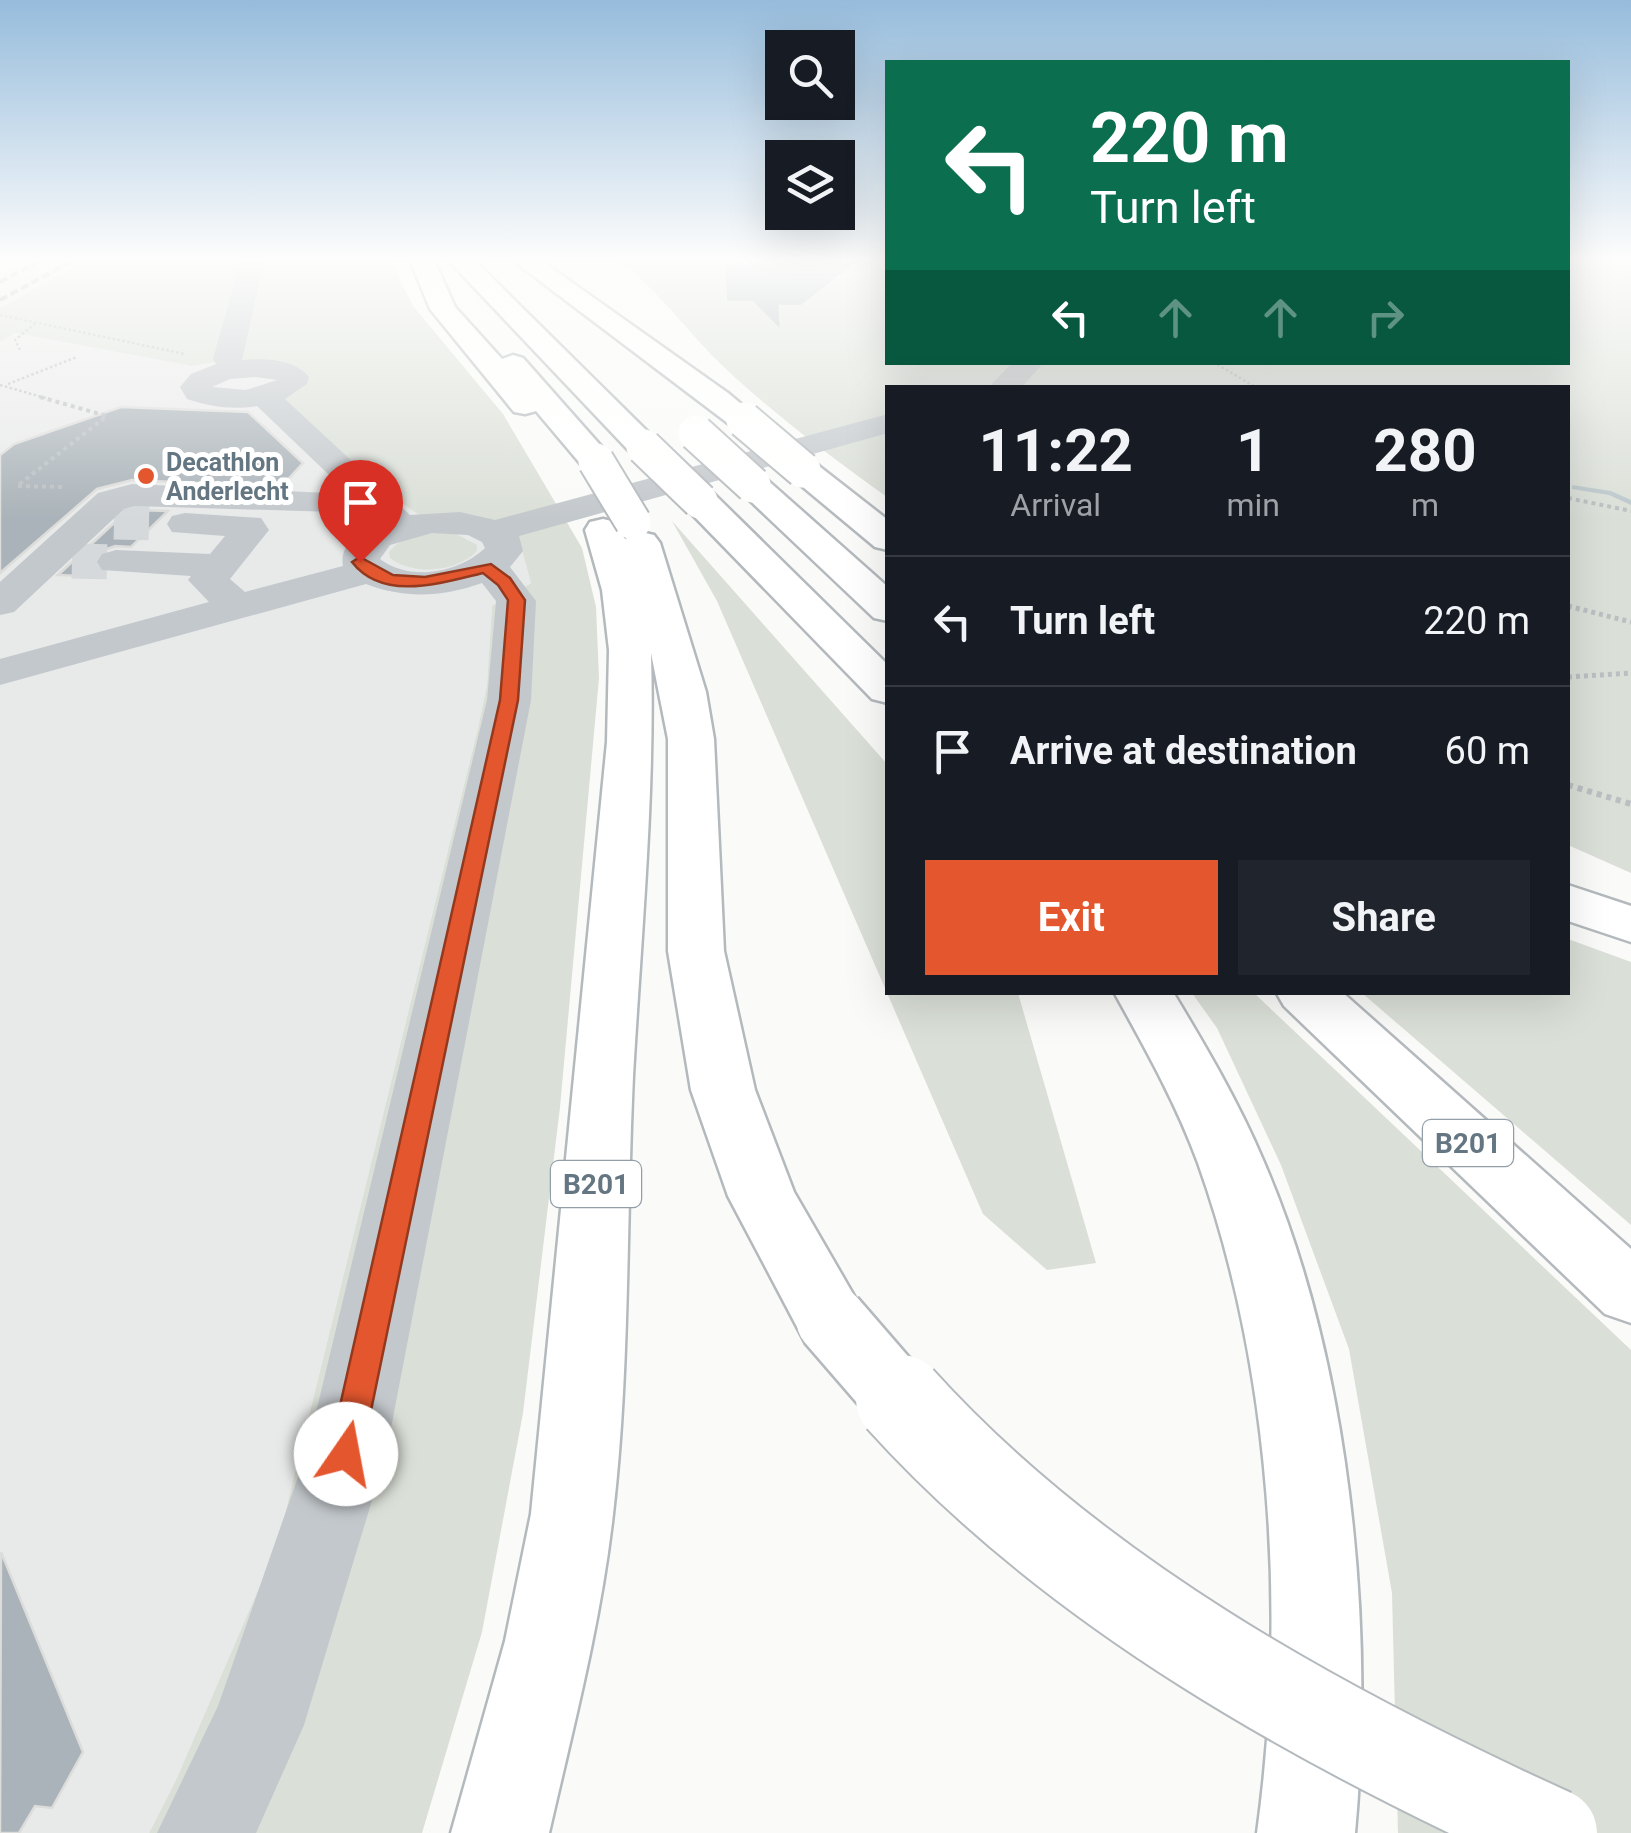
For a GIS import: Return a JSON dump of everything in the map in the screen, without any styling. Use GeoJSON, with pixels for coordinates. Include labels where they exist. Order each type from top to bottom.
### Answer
{"type":"FeatureCollection","features":[{"type":"Feature","properties":{"kind":"highway","name":"B201"},"geometry":{"type":"LineString","coordinates":[[477,348],[584,464],[618,526],[648,559],[684,692],[691,739],[696,951],[723,1090],[762,1196],[830,1320],[952,1452],[1119,1591],[1220,1659],[1339,1729],[1463,1794],[1553,1833]]}},
{"type":"Feature","properties":{"kind":"highway"},"geometry":{"type":"LineString","coordinates":[[546,348],[885,687]]}},
{"type":"Feature","properties":{"kind":"highway"},"geometry":{"type":"LineString","coordinates":[[600,348],[614,360]]}},
{"type":"Feature","properties":{"kind":"highway"},"geometry":{"type":"LineString","coordinates":[[649,348],[885,537]]}},
{"type":"Feature","properties":{"kind":"highway"},"geometry":{"type":"LineString","coordinates":[[669,409],[885,606]]}},
{"type":"Feature","properties":{"kind":"highway","name":"B201"},"geometry":{"type":"LineString","coordinates":[[500,1833],[550,1641],[572,1514],[630,742],[630,650],[618,526]]}},
{"type":"Feature","properties":{"kind":"highway"},"geometry":{"type":"LineString","coordinates":[[1570,903],[1631,925]]}},
{"type":"Feature","properties":{"kind":"highway"},"geometry":{"type":"LineString","coordinates":[[1145,995],[1178,1046],[1234,1166],[1278,1296],[1305,1460],[1317,1631],[1306,1833]]}},
{"type":"Feature","properties":{"kind":"highway","name":"B201"},"geometry":{"type":"LineString","coordinates":[[1308,995],[1631,1292]]}},
{"type":"Feature","properties":{"kind":"street"},"geometry":{"type":"LineString","coordinates":[[230,364],[234,348]]}},
{"type":"Feature","properties":{"kind":"street"},"geometry":{"type":"LineString","coordinates":[[230,364],[274,368],[294,378],[281,391],[264,396],[213,398],[198,393],[195,387],[202,380],[230,364]]}},
{"type":"Feature","properties":{"kind":"street"},"geometry":{"type":"LineString","coordinates":[[1006,385],[1027,365]]}},
{"type":"Feature","properties":{"kind":"street"},"geometry":{"type":"LineString","coordinates":[[264,396],[400,521]]}},
{"type":"Feature","properties":{"kind":"street"},"geometry":{"type":"LineString","coordinates":[[400,521],[370,541],[360,552],[360,562],[368,571],[391,580],[425,582],[490,549],[885,425]]}},
{"type":"Feature","properties":{"kind":"street"},"geometry":{"type":"LineString","coordinates":[[99,541],[111,501],[132,495],[335,501],[400,521],[456,522],[490,549],[516,600],[509,700],[346,1454],[258,1725],[206,1833]]}},
{"type":"Feature","properties":{"kind":"street"},"geometry":{"type":"LineString","coordinates":[[0,603],[99,541],[248,526],[251,530],[208,580],[240,609]]}},
{"type":"Feature","properties":{"kind":"street"},"geometry":{"type":"LineString","coordinates":[[99,541],[232,552]]}},
{"type":"Feature","properties":{"kind":"street"},"geometry":{"type":"LineString","coordinates":[[0,672],[368,571]]}},
{"type":"Feature","properties":{"kind":"path"},"geometry":{"type":"LineString","coordinates":[[155,348],[230,364]]}},
{"type":"Feature","properties":{"kind":"path"},"geometry":{"type":"LineString","coordinates":[[2,385],[77,357]]}},
{"type":"Feature","properties":{"kind":"path"},"geometry":{"type":"LineString","coordinates":[[1218,365],[1252,385]]}},
{"type":"Feature","properties":{"kind":"path"},"geometry":{"type":"LineString","coordinates":[[2,385],[107,416],[17,486],[62,486]]}},
{"type":"Feature","properties":{"kind":"path"},"geometry":{"type":"LineString","coordinates":[[1570,498],[1631,511]]}},
{"type":"Feature","properties":{"kind":"path"},"geometry":{"type":"LineString","coordinates":[[1570,607],[1631,622]]}},
{"type":"Feature","properties":{"kind":"path"},"geometry":{"type":"LineString","coordinates":[[1570,678],[1626,676],[1631,672]]}},
{"type":"Feature","properties":{"kind":"path"},"geometry":{"type":"LineString","coordinates":[[1570,786],[1631,804]]}},
{"type":"Feature","properties":{"kind":"shaded area"},"geometry":{"type":"Polygon","coordinates":[[[0,348],[93,348],[192,366],[241,358],[284,366],[519,540],[531,583],[492,606],[487,685],[478,728],[277,1546],[176,1780],[149,1833],[0,1833],[0,348]]]}},
{"type":"Feature","properties":{"kind":"shaded area"},"geometry":{"type":"Polygon","coordinates":[[[93,348],[448,348],[503,414],[582,548],[596,607],[599,678],[560,1107],[523,1413],[482,1632],[422,1833],[149,1833],[176,1780],[277,1546],[478,728],[487,685],[492,606],[531,583],[519,540],[421,516],[381,489],[275,397],[294,388],[240,358],[192,366],[93,348]]]}},
{"type":"Feature","properties":{"kind":"shaded area"},"geometry":{"type":"Polygon","coordinates":[[[705,348],[885,348],[885,365],[1570,365],[1570,348],[1631,348],[1631,873],[1570,846],[1570,385],[885,385],[885,496],[803,435],[705,348]]]}},
{"type":"Feature","properties":{"kind":"shaded area"},"geometry":{"type":"Polygon","coordinates":[[[672,521],[885,762],[885,988],[717,601],[672,521]]]}},
{"type":"Feature","properties":{"kind":"shaded area"},"geometry":{"type":"Polygon","coordinates":[[[454,533],[477,545],[477,551],[458,563],[422,569],[390,558],[389,552],[410,537],[454,533]]]}},
{"type":"Feature","properties":{"kind":"shaded area"},"geometry":{"type":"Polygon","coordinates":[[[1570,940],[1631,962],[1631,1225],[1364,995],[1570,995],[1570,940]]]}},
{"type":"Feature","properties":{"kind":"shaded area"},"geometry":{"type":"Polygon","coordinates":[[[888,995],[1019,995],[1096,1263],[1047,1270],[983,1214],[888,995]]]}},
{"type":"Feature","properties":{"kind":"shaded area"},"geometry":{"type":"Polygon","coordinates":[[[1193,995],[1256,995],[1631,1350],[1631,1833],[1398,1833],[1392,1593],[1349,1349],[1281,1165],[1217,1028],[1193,995]]]}},
{"type":"Feature","properties":{"kind":"building","name":"Decathlon Anderlecht"},"geometry":{"type":"Polygon","coordinates":[[[121,407],[248,412],[303,463],[281,487],[132,480],[97,489],[0,573],[0,455],[14,444],[121,407]]]}},
{"type":"Feature","properties":{"kind":"building"},"geometry":{"type":"Polygon","coordinates":[[[168,511],[131,547],[115,546],[99,552],[94,564],[104,574],[101,577],[58,575],[126,512],[168,511]]]}},
{"type":"Feature","properties":{"kind":"building"},"geometry":{"type":"Polygon","coordinates":[[[1,1552],[83,1752],[52,1808],[35,1806],[19,1833],[0,1833],[1,1552]]]}},
{"type":"Feature","properties":{"kind":"waterway"},"geometry":{"type":"LineString","coordinates":[[1575,487],[1611,493],[1631,503]]}},
{"type":"Feature","properties":{"kind":"tunnel"},"geometry":{"type":"LineString","coordinates":[[114,522],[156,523]]}},
{"type":"Feature","properties":{"kind":"tunnel"},"geometry":{"type":"LineString","coordinates":[[72,561],[116,562]]}},
{"type":"Feature","properties":{"kind":"place","name":"Decathlon Anderlecht"},"geometry":{"type":"Point","coordinates":[146,476]}},
{"type":"Feature","properties":{"kind":"route"},"geometry":{"type":"LineString","coordinates":[[346,1454],[509,700],[516,600],[504,582],[486,568],[425,582],[391,580],[368,571],[360,562]]}}]}
